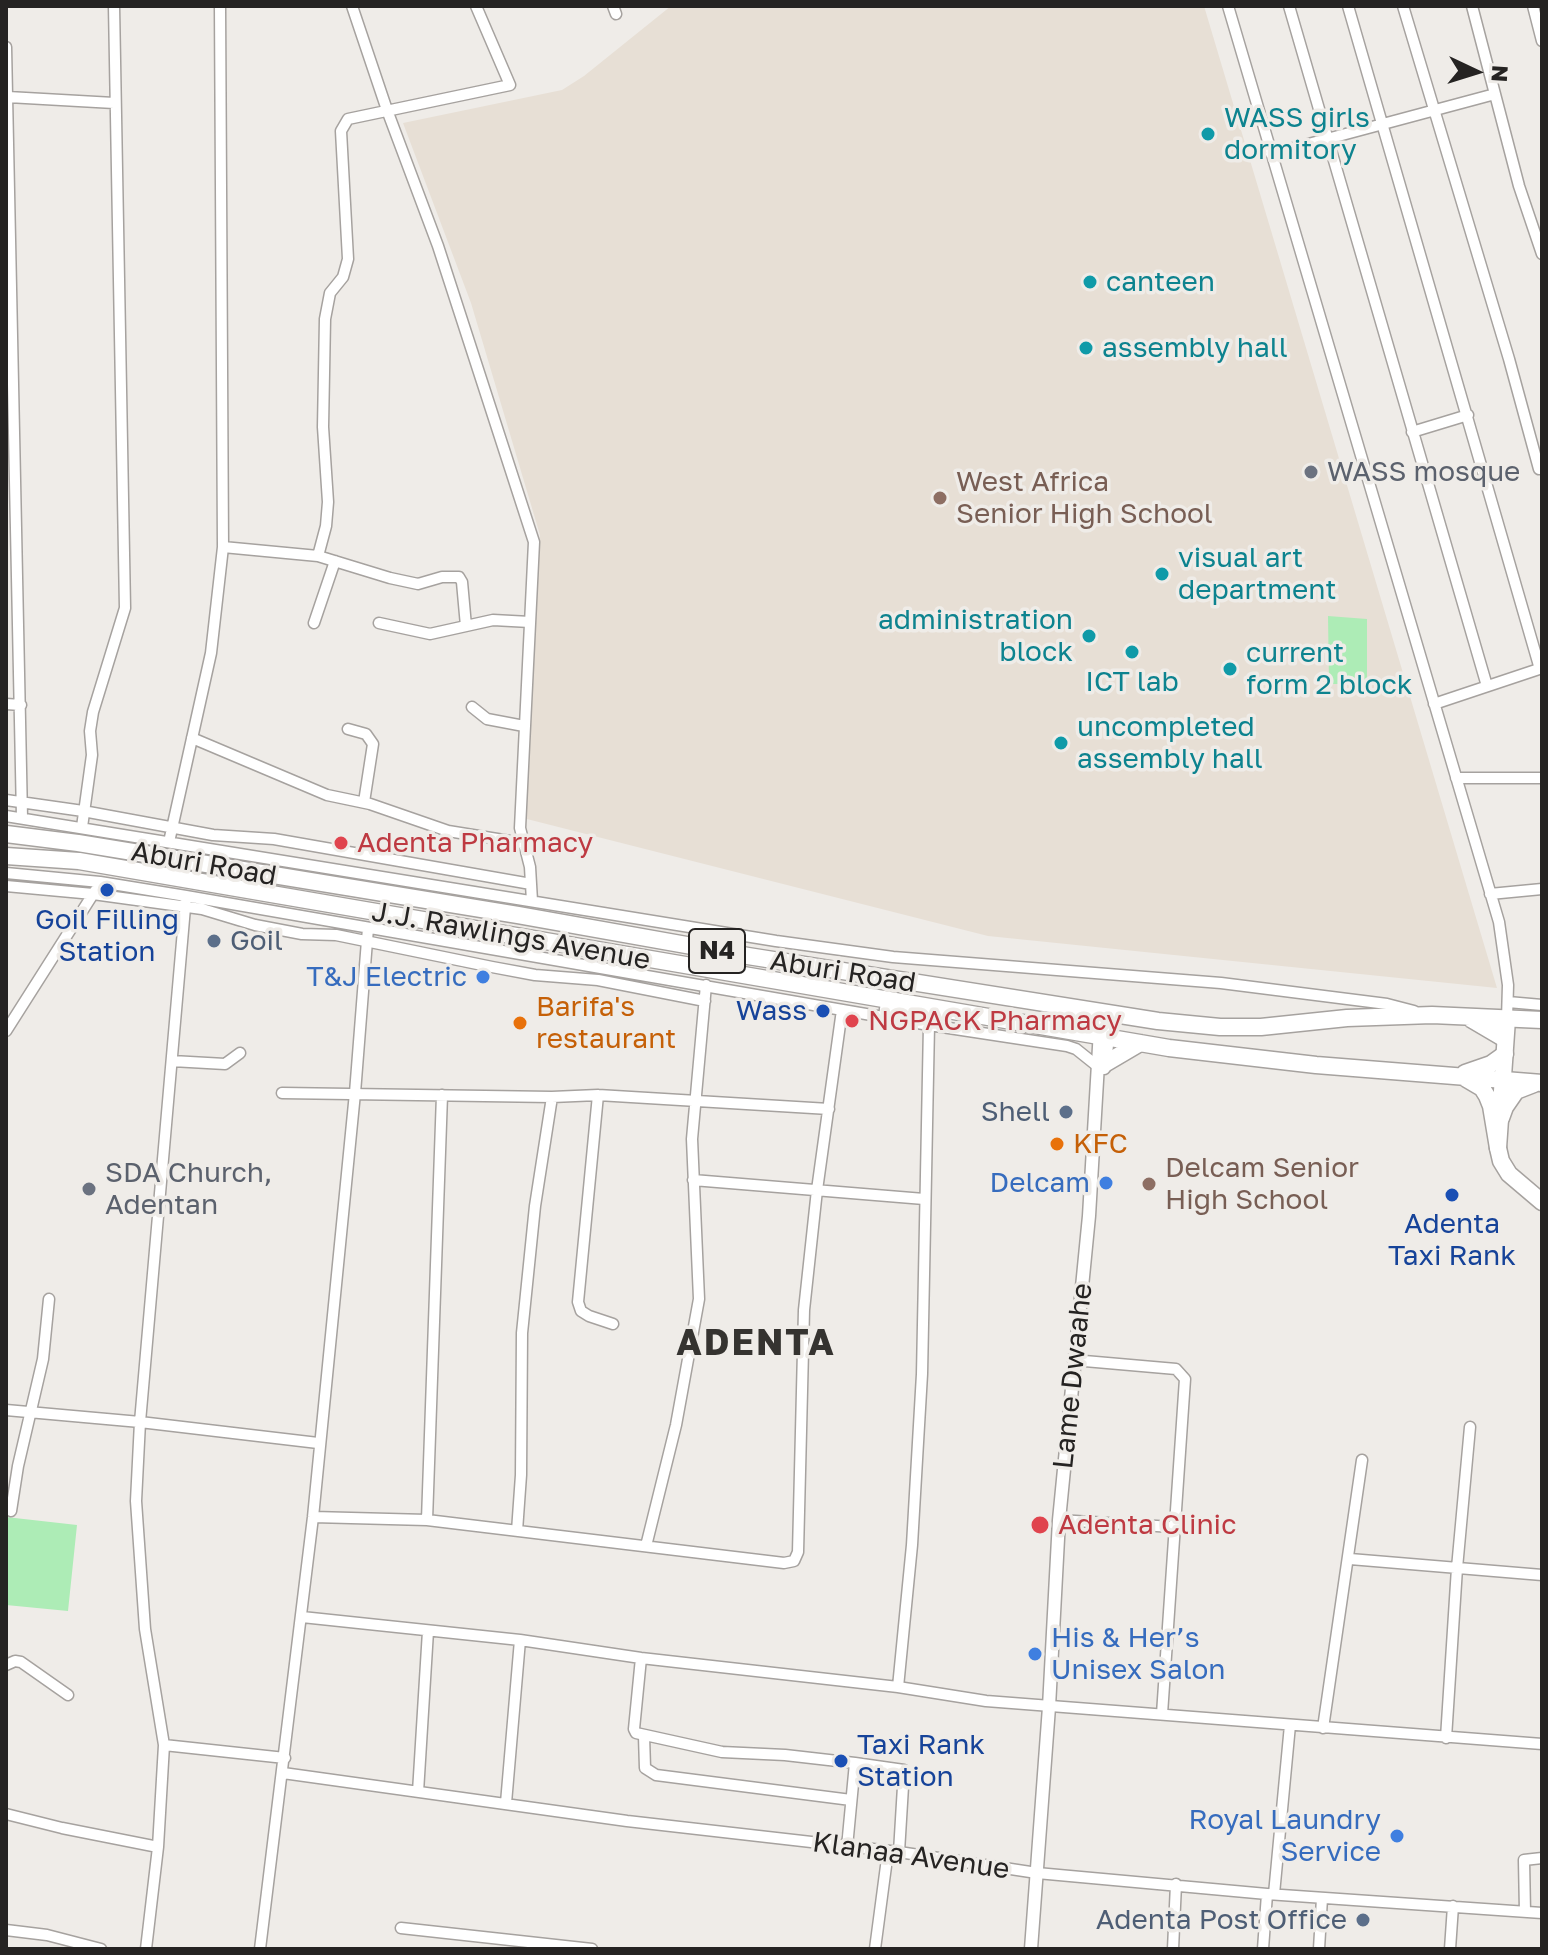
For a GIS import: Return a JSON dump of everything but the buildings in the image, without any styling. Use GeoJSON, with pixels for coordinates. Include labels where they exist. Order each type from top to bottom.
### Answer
{"type":"FeatureCollection","features":[{"type":"Feature","properties":{"kind":"main road","name":"Aburi Road"},"geometry":{"type":"LineString","coordinates":[[6,834],[552,914],[748,956],[1106,1014],[1220,1027],[1296,1025],[1347,1018],[1462,1016],[1508,1010],[1542,1020]]}},
{"type":"Feature","properties":{"kind":"main road","name":"J.J. Rawlings Avenue"},"geometry":{"type":"LineString","coordinates":[[6,856],[79,861],[406,926],[888,1010],[1104,1038]]}},
{"type":"Feature","properties":{"kind":"main road"},"geometry":{"type":"LineString","coordinates":[[1498,1148],[1508,1010]]}},
{"type":"Feature","properties":{"kind":"main road"},"geometry":{"type":"LineString","coordinates":[[1462,1016],[1484,1025],[1505,1047]]}},
{"type":"Feature","properties":{"kind":"main road","name":"N4"},"geometry":{"type":"LineString","coordinates":[[1104,1038],[1316,1065],[1542,1083]]}},
{"type":"Feature","properties":{"kind":"main road"},"geometry":{"type":"LineString","coordinates":[[1101,1064],[1140,1043]]}},
{"type":"Feature","properties":{"kind":"main road"},"geometry":{"type":"LineString","coordinates":[[1460,1075],[1491,1064],[1505,1047]]}},
{"type":"Feature","properties":{"kind":"main road"},"geometry":{"type":"LineString","coordinates":[[1460,1075],[1482,1088],[1487,1096],[1501,1161],[1509,1174],[1542,1202]]}},
{"type":"Feature","properties":{"kind":"main road"},"geometry":{"type":"LineString","coordinates":[[1501,1118],[1516,1091],[1527,1085],[1542,1083]]}},
{"type":"Feature","properties":{"kind":"street"},"geometry":{"type":"LineString","coordinates":[[82,827],[92,755],[90,731],[93,712],[125,608],[114,6]]}},
{"type":"Feature","properties":{"kind":"street"},"geometry":{"type":"LineString","coordinates":[[169,842],[211,653],[223,547],[220,6]]}},
{"type":"Feature","properties":{"kind":"street"},"geometry":{"type":"LineString","coordinates":[[352,6],[438,246],[534,542],[524,726],[522,843],[530,867],[532,901]]}},
{"type":"Feature","properties":{"kind":"street"},"geometry":{"type":"LineString","coordinates":[[318,556],[326,526],[328,502],[323,427],[325,319],[330,293],[343,277],[348,259],[341,131],[348,119],[510,85],[476,6]]}},
{"type":"Feature","properties":{"kind":"street"},"geometry":{"type":"LineString","coordinates":[[1228,6],[1499,922],[1508,985],[1508,1010],[1542,1005]]}},
{"type":"Feature","properties":{"kind":"street"},"geometry":{"type":"LineString","coordinates":[[1289,6],[1487,686]]}},
{"type":"Feature","properties":{"kind":"street"},"geometry":{"type":"LineString","coordinates":[[1348,6],[1541,669],[1434,704]]}},
{"type":"Feature","properties":{"kind":"street"},"geometry":{"type":"LineString","coordinates":[[1403,6],[1539,469]]}},
{"type":"Feature","properties":{"kind":"street"},"geometry":{"type":"LineString","coordinates":[[1472,6],[1519,186],[1542,254]]}},
{"type":"Feature","properties":{"kind":"street"},"geometry":{"type":"LineString","coordinates":[[1533,6],[1542,38]]}},
{"type":"Feature","properties":{"kind":"street"},"geometry":{"type":"LineString","coordinates":[[6,47],[22,817]]}},
{"type":"Feature","properties":{"kind":"street"},"geometry":{"type":"LineString","coordinates":[[1271,154],[1495,94]]}},
{"type":"Feature","properties":{"kind":"street"},"geometry":{"type":"LineString","coordinates":[[8,97],[114,103]]}},
{"type":"Feature","properties":{"kind":"street"},"geometry":{"type":"LineString","coordinates":[[1412,432],[1468,415]]}},
{"type":"Feature","properties":{"kind":"street"},"geometry":{"type":"LineString","coordinates":[[223,547],[318,556],[418,584],[442,577],[459,577],[466,626]]}},
{"type":"Feature","properties":{"kind":"street"},"geometry":{"type":"LineString","coordinates":[[314,623],[335,561]]}},
{"type":"Feature","properties":{"kind":"street"},"geometry":{"type":"LineString","coordinates":[[379,623],[430,634],[493,620],[530,622]]}},
{"type":"Feature","properties":{"kind":"street"},"geometry":{"type":"LineString","coordinates":[[6,704],[21,705]]}},
{"type":"Feature","properties":{"kind":"street"},"geometry":{"type":"LineString","coordinates":[[472,707],[487,719],[524,726]]}},
{"type":"Feature","properties":{"kind":"street"},"geometry":{"type":"LineString","coordinates":[[348,729],[366,734],[373,744],[364,802]]}},
{"type":"Feature","properties":{"kind":"street"},"geometry":{"type":"LineString","coordinates":[[192,738],[327,795],[364,802],[448,831],[522,843]]}},
{"type":"Feature","properties":{"kind":"street"},"geometry":{"type":"LineString","coordinates":[[1456,778],[1542,778]]}},
{"type":"Feature","properties":{"kind":"street"},"geometry":{"type":"LineString","coordinates":[[6,800],[225,836],[274,839],[531,884]]}},
{"type":"Feature","properties":{"kind":"street"},"geometry":{"type":"LineString","coordinates":[[6,816],[532,901],[552,914],[893,957],[1221,983],[1387,1004],[1432,1015]]}},
{"type":"Feature","properties":{"kind":"street"},"geometry":{"type":"LineString","coordinates":[[6,873],[100,882],[186,901],[302,934],[336,935],[535,975],[598,980],[705,1001]]}},
{"type":"Feature","properties":{"kind":"street"},"geometry":{"type":"LineString","coordinates":[[6,1031],[100,882]]}},
{"type":"Feature","properties":{"kind":"street"},"geometry":{"type":"LineString","coordinates":[[6,886],[186,901],[368,928],[406,926]]}},
{"type":"Feature","properties":{"kind":"street"},"geometry":{"type":"LineString","coordinates":[[1490,894],[1542,889]]}},
{"type":"Feature","properties":{"kind":"street"},"geometry":{"type":"LineString","coordinates":[[146,1949],[158,1847],[164,1745],[145,1629],[136,1501],[140,1422],[186,901]]}},
{"type":"Feature","properties":{"kind":"street"},"geometry":{"type":"LineString","coordinates":[[260,1949],[313,1517],[368,928]]}},
{"type":"Feature","properties":{"kind":"street"},"geometry":{"type":"LineString","coordinates":[[663,970],[706,985],[842,1010],[888,1010],[929,1025],[1067,1046],[1101,1064]]}},
{"type":"Feature","properties":{"kind":"street"},"geometry":{"type":"LineString","coordinates":[[646,1546],[676,1425],[699,1299],[692,1139],[706,985]]}},
{"type":"Feature","properties":{"kind":"street"},"geometry":{"type":"LineString","coordinates":[[313,1517],[427,1520],[784,1563],[796,1558],[804,1310],[842,1010]]}},
{"type":"Feature","properties":{"kind":"street","name":"Lame Dwaahe"},"geometry":{"type":"LineString","coordinates":[[1032,1949],[1059,1520],[1106,1014]]}},
{"type":"Feature","properties":{"kind":"street"},"geometry":{"type":"LineString","coordinates":[[898,1687],[912,1545],[921,1390],[929,1025]]}},
{"type":"Feature","properties":{"kind":"street"},"geometry":{"type":"LineString","coordinates":[[172,1061],[225,1064],[240,1053]]}},
{"type":"Feature","properties":{"kind":"street"},"geometry":{"type":"LineString","coordinates":[[282,1093],[598,1095],[829,1109]]}},
{"type":"Feature","properties":{"kind":"street"},"geometry":{"type":"LineString","coordinates":[[427,1520],[442,1095]]}},
{"type":"Feature","properties":{"kind":"street"},"geometry":{"type":"LineString","coordinates":[[598,1095],[578,1302],[581,1311],[613,1324]]}},
{"type":"Feature","properties":{"kind":"street"},"geometry":{"type":"LineString","coordinates":[[517,1531],[521,1475],[522,1333],[535,1206],[552,1097]]}},
{"type":"Feature","properties":{"kind":"street"},"geometry":{"type":"LineString","coordinates":[[693,1180],[924,1199]]}},
{"type":"Feature","properties":{"kind":"street"},"geometry":{"type":"LineString","coordinates":[[11,1511],[43,1359],[49,1299]]}},
{"type":"Feature","properties":{"kind":"street"},"geometry":{"type":"LineString","coordinates":[[1073,1360],[1176,1369],[1185,1379],[1162,1714]]}},
{"type":"Feature","properties":{"kind":"street"},"geometry":{"type":"LineString","coordinates":[[6,1410],[318,1443]]}},
{"type":"Feature","properties":{"kind":"street"},"geometry":{"type":"LineString","coordinates":[[1446,1738],[1470,1427]]}},
{"type":"Feature","properties":{"kind":"street"},"geometry":{"type":"LineString","coordinates":[[1323,1728],[1362,1460]]}},
{"type":"Feature","properties":{"kind":"street"},"geometry":{"type":"LineString","coordinates":[[1059,1520],[1173,1527]]}},
{"type":"Feature","properties":{"kind":"street"},"geometry":{"type":"LineString","coordinates":[[1350,1559],[1542,1575]]}},
{"type":"Feature","properties":{"kind":"street"},"geometry":{"type":"LineString","coordinates":[[302,1617],[520,1640],[641,1658],[898,1687],[986,1701],[1542,1744]]}},
{"type":"Feature","properties":{"kind":"street"},"geometry":{"type":"LineString","coordinates":[[418,1792],[428,1631]]}},
{"type":"Feature","properties":{"kind":"street"},"geometry":{"type":"LineString","coordinates":[[506,1803],[520,1640]]}},
{"type":"Feature","properties":{"kind":"street"},"geometry":{"type":"LineString","coordinates":[[641,1658],[634,1729],[644,1736],[722,1752],[785,1755],[898,1767],[905,1771],[875,1949]]}},
{"type":"Feature","properties":{"kind":"street"},"geometry":{"type":"LineString","coordinates":[[6,1665],[21,1662],[68,1695]]}},
{"type":"Feature","properties":{"kind":"street"},"geometry":{"type":"LineString","coordinates":[[1263,1949],[1290,1725]]}},
{"type":"Feature","properties":{"kind":"street"},"geometry":{"type":"LineString","coordinates":[[644,1736],[645,1768],[656,1775],[851,1800]]}},
{"type":"Feature","properties":{"kind":"street"},"geometry":{"type":"LineString","coordinates":[[164,1745],[285,1758]]}},
{"type":"Feature","properties":{"kind":"street"},"geometry":{"type":"LineString","coordinates":[[847,1847],[855,1763]]}},
{"type":"Feature","properties":{"kind":"street","name":"Klanaa Avenue"},"geometry":{"type":"LineString","coordinates":[[283,1773],[627,1821],[893,1851],[1037,1873],[1271,1894],[1542,1913]]}},
{"type":"Feature","properties":{"kind":"street"},"geometry":{"type":"LineString","coordinates":[[6,1814],[158,1847]]}},
{"type":"Feature","properties":{"kind":"street"},"geometry":{"type":"LineString","coordinates":[[1525,1912],[1524,1860],[1542,1858]]}},
{"type":"Feature","properties":{"kind":"street"},"geometry":{"type":"LineString","coordinates":[[1173,1949],[1176,1884]]}},
{"type":"Feature","properties":{"kind":"street"},"geometry":{"type":"LineString","coordinates":[[1319,1949],[1322,1898]]}},
{"type":"Feature","properties":{"kind":"street"},"geometry":{"type":"LineString","coordinates":[[1450,1949],[1453,1906]]}},
{"type":"Feature","properties":{"kind":"street"},"geometry":{"type":"LineString","coordinates":[[401,1928],[592,1949]]}},
{"type":"Feature","properties":{"kind":"street"},"geometry":{"type":"LineString","coordinates":[[6,1930],[47,1935],[101,1949]]}},
{"type":"Feature","properties":{"kind":"shaded area","name":"West Africa Senior High School"},"geometry":{"type":"Polygon","coordinates":[[[671,6],[1204,6],[1497,988],[988,936],[519,817],[540,535],[471,303],[403,123],[562,90],[671,6]]]}},
{"type":"Feature","properties":{"kind":"green space"},"geometry":{"type":"Polygon","coordinates":[[[1328,616],[1367,619],[1367,684],[1329,684],[1328,616]]]}},
{"type":"Feature","properties":{"kind":"green space"},"geometry":{"type":"Polygon","coordinates":[[[6,1517],[77,1525],[68,1611],[6,1605],[6,1517]]]}},
{"type":"Feature","properties":{"kind":"place","name":"WASS girls dormitory"},"geometry":{"type":"Point","coordinates":[1208,134]}},
{"type":"Feature","properties":{"kind":"place","name":"canteen"},"geometry":{"type":"Point","coordinates":[1090,282]}},
{"type":"Feature","properties":{"kind":"place","name":"assembly hall"},"geometry":{"type":"Point","coordinates":[1086,348]}},
{"type":"Feature","properties":{"kind":"place","name":"WASS mosque"},"geometry":{"type":"Point","coordinates":[1311,472]}},
{"type":"Feature","properties":{"kind":"place","name":"West Africa Senior High School"},"geometry":{"type":"Point","coordinates":[940,498]}},
{"type":"Feature","properties":{"kind":"place","name":"visual art department"},"geometry":{"type":"Point","coordinates":[1162,574]}},
{"type":"Feature","properties":{"kind":"place","name":"administration block"},"geometry":{"type":"Point","coordinates":[1089,636]}},
{"type":"Feature","properties":{"kind":"place","name":"ICT lab"},"geometry":{"type":"Point","coordinates":[1132,652]}},
{"type":"Feature","properties":{"kind":"place","name":"current form 2 block"},"geometry":{"type":"Point","coordinates":[1230,669]}},
{"type":"Feature","properties":{"kind":"place","name":"uncompleted assembly hall"},"geometry":{"type":"Point","coordinates":[1061,743]}},
{"type":"Feature","properties":{"kind":"place","name":"Adenta Pharmacy"},"geometry":{"type":"Point","coordinates":[341,843]}},
{"type":"Feature","properties":{"kind":"place","name":"Goil Filling Station"},"geometry":{"type":"Point","coordinates":[107,890]}},
{"type":"Feature","properties":{"kind":"place","name":"Goil"},"geometry":{"type":"Point","coordinates":[214,941]}},
{"type":"Feature","properties":{"kind":"place","name":"T&J Electric"},"geometry":{"type":"Point","coordinates":[483,977]}},
{"type":"Feature","properties":{"kind":"place","name":"Wass"},"geometry":{"type":"Point","coordinates":[823,1011]}},
{"type":"Feature","properties":{"kind":"place","name":"NGPACK Pharmacy"},"geometry":{"type":"Point","coordinates":[852,1021]}},
{"type":"Feature","properties":{"kind":"place","name":"Barifa's restaurant"},"geometry":{"type":"Point","coordinates":[520,1023]}},
{"type":"Feature","properties":{"kind":"place","name":"Shell"},"geometry":{"type":"Point","coordinates":[1066,1112]}},
{"type":"Feature","properties":{"kind":"place","name":"KFC"},"geometry":{"type":"Point","coordinates":[1057,1144]}},
{"type":"Feature","properties":{"kind":"place","name":"Delcam"},"geometry":{"type":"Point","coordinates":[1106,1183]}},
{"type":"Feature","properties":{"kind":"place","name":"Delcam Senior High School"},"geometry":{"type":"Point","coordinates":[1149,1184]}},
{"type":"Feature","properties":{"kind":"place","name":"SDA Church, Adentan"},"geometry":{"type":"Point","coordinates":[89,1189]}},
{"type":"Feature","properties":{"kind":"place","name":"Adenta Taxi Rank"},"geometry":{"type":"Point","coordinates":[1452,1195]}},
{"type":"Feature","properties":{"kind":"place","name":"Adenta Clinic"},"geometry":{"type":"Point","coordinates":[1040,1525]}},
{"type":"Feature","properties":{"kind":"place","name":"His & Her’s Unisex Salon"},"geometry":{"type":"Point","coordinates":[1035,1654]}},
{"type":"Feature","properties":{"kind":"place","name":"Taxi Rank Station"},"geometry":{"type":"Point","coordinates":[841,1761]}},
{"type":"Feature","properties":{"kind":"place","name":"Royal Laundry Service"},"geometry":{"type":"Point","coordinates":[1397,1836]}},
{"type":"Feature","properties":{"kind":"place","name":"Adenta Post Office"},"geometry":{"type":"Point","coordinates":[1363,1920]}},
{"type":"Feature","properties":{"kind":"district","name":"ADENTA"},"geometry":{"type":"Point","coordinates":[756,1344]}}]}
